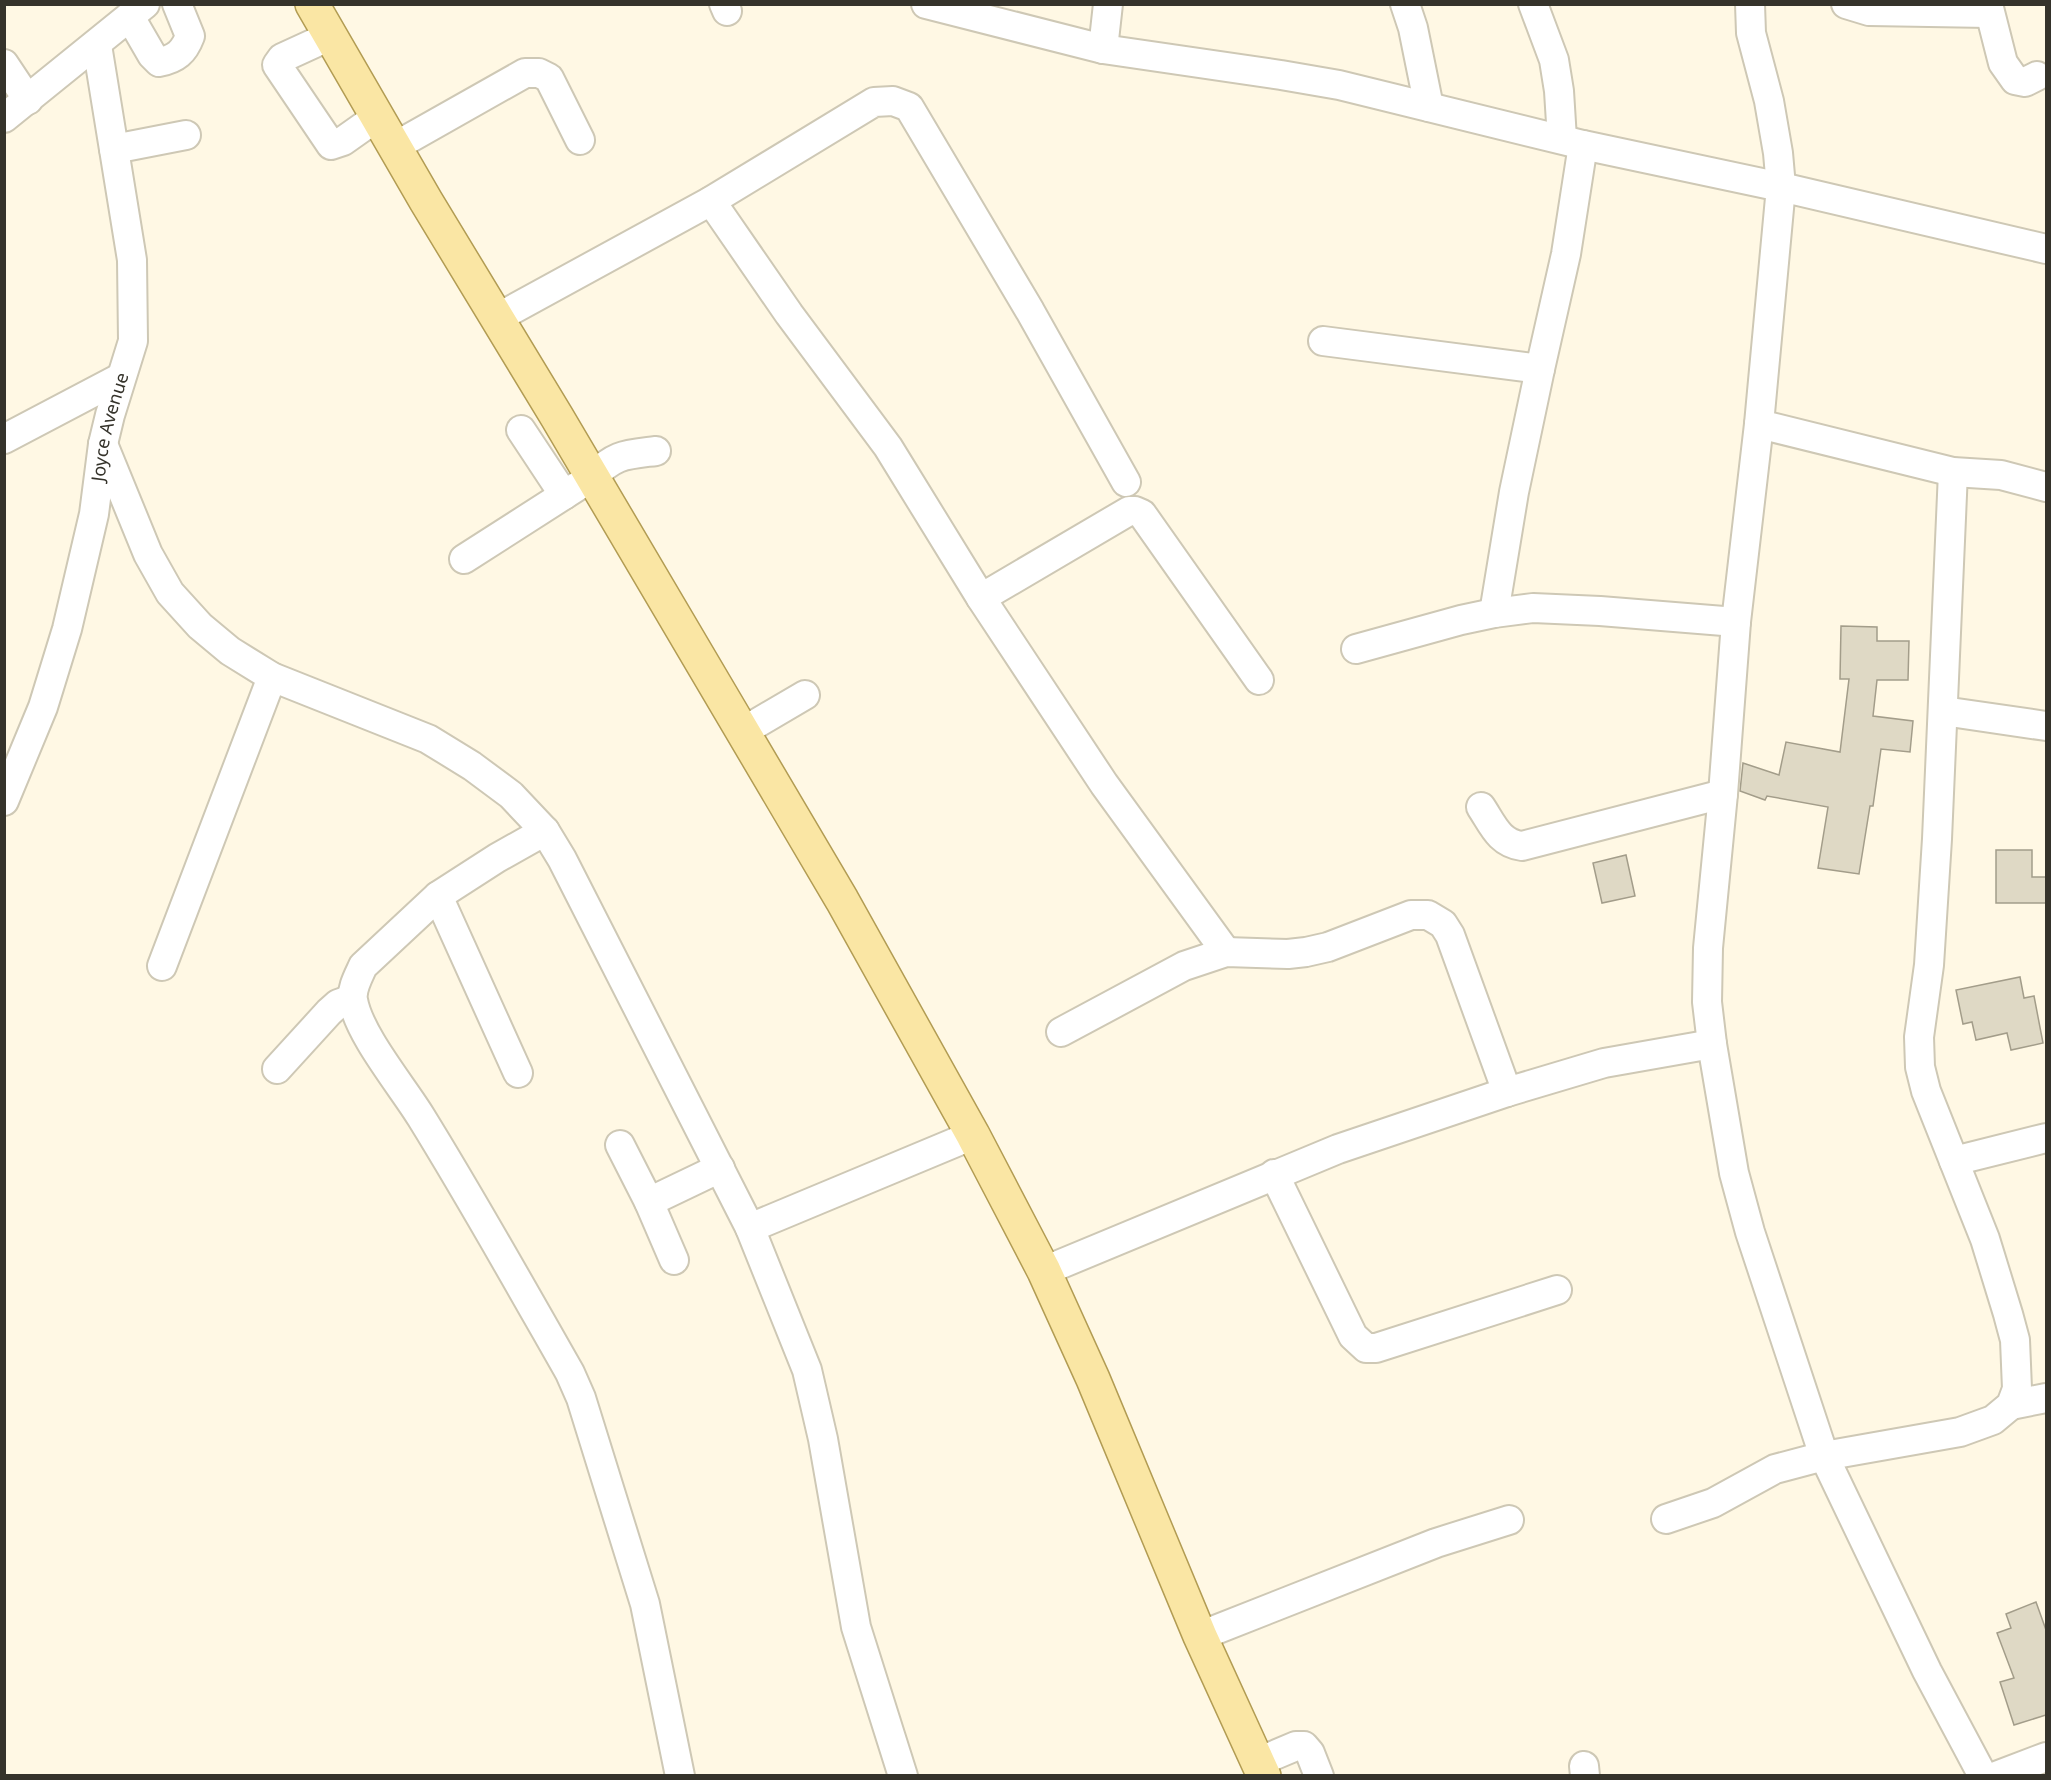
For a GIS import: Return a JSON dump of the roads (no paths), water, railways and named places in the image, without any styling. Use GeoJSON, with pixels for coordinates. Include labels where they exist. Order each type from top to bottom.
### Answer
{"type":"FeatureCollection","features":[{"type":"Feature","properties":{"kind":"main road"},"geometry":{"type":"LineString","coordinates":[[312,4],[394,147],[842,900],[973,1135],[1044,1271],[1093,1379],[1200,1636],[1261,1769]]}},
{"type":"Feature","properties":{"kind":"street"},"geometry":{"type":"LineString","coordinates":[[4,118],[138,11],[152,55],[159,62],[170,60],[185,49],[190,36],[177,4]]}},
{"type":"Feature","properties":{"kind":"street"},"geometry":{"type":"LineString","coordinates":[[926,4],[1103,49],[1339,85],[1573,142],[1781,187],[2046,249]]}},
{"type":"Feature","properties":{"kind":"street"},"geometry":{"type":"LineString","coordinates":[[1103,49],[1108,4]]}},
{"type":"Feature","properties":{"kind":"street"},"geometry":{"type":"LineString","coordinates":[[1405,4],[1413,28],[1429,107]]}},
{"type":"Feature","properties":{"kind":"street"},"geometry":{"type":"LineString","coordinates":[[1494,613],[1514,492],[1566,254],[1573,142],[1559,92],[1554,60],[1533,4]]}},
{"type":"Feature","properties":{"kind":"street"},"geometry":{"type":"LineString","coordinates":[[1750,4],[1751,33],[1769,101],[1781,187],[1759,424],[1736,622],[1706,979],[1712,1044],[1734,1173],[1750,1232],[1824,1456],[1927,1671],[1983,1776]]}},
{"type":"Feature","properties":{"kind":"street"},"geometry":{"type":"LineString","coordinates":[[1846,4],[1869,11],[1896,12],[1989,9],[2003,63],[2015,80],[2025,82],[2037,76]]}},
{"type":"Feature","properties":{"kind":"street"},"geometry":{"type":"LineString","coordinates":[[330,36],[282,58],[277,65],[331,145],[343,141],[377,117]]}},
{"type":"Feature","properties":{"kind":"street","name":"Joyce Avenue"},"geometry":{"type":"LineString","coordinates":[[4,801],[44,707],[67,629],[94,514],[103,444],[120,378],[133,341],[132,260],[97,45]]}},
{"type":"Feature","properties":{"kind":"street"},"geometry":{"type":"LineString","coordinates":[[4,64],[28,100]]}},
{"type":"Feature","properties":{"kind":"street"},"geometry":{"type":"LineString","coordinates":[[394,147],[525,73],[539,73],[549,78],[580,140]]}},
{"type":"Feature","properties":{"kind":"street"},"geometry":{"type":"LineString","coordinates":[[497,318],[711,201],[874,102],[893,101],[909,107],[1030,311],[1126,482]]}},
{"type":"Feature","properties":{"kind":"street"},"geometry":{"type":"LineString","coordinates":[[114,150],[186,135]]}},
{"type":"Feature","properties":{"kind":"street"},"geometry":{"type":"LineString","coordinates":[[711,201],[789,314],[888,447],[981,598],[1104,784],[1226,952]]}},
{"type":"Feature","properties":{"kind":"street"},"geometry":{"type":"LineString","coordinates":[[1323,341],[1540,369]]}},
{"type":"Feature","properties":{"kind":"street"},"geometry":{"type":"LineString","coordinates":[[4,439],[120,378]]}},
{"type":"Feature","properties":{"kind":"street"},"geometry":{"type":"LineString","coordinates":[[1759,424],[1953,472],[2001,475],[2046,487]]}},
{"type":"Feature","properties":{"kind":"street"},"geometry":{"type":"LineString","coordinates":[[521,430],[564,495]]}},
{"type":"Feature","properties":{"kind":"street"},"geometry":{"type":"LineString","coordinates":[[103,444],[148,554],[170,593],[200,626],[230,651],[272,677],[428,739],[472,766],[511,795],[545,831],[562,859],[750,1228],[807,1370],[823,1439],[856,1626],[903,1776]]}},
{"type":"Feature","properties":{"kind":"street"},"geometry":{"type":"LineString","coordinates":[[464,559],[592,477],[608,461],[627,454],[656,451]]}},
{"type":"Feature","properties":{"kind":"street"},"geometry":{"type":"LineString","coordinates":[[1953,472],[1929,965],[1918,1037],[1920,1067],[1926,1091],[1985,1239],[2015,1340],[2017,1389],[2011,1405]]}},
{"type":"Feature","properties":{"kind":"street"},"geometry":{"type":"LineString","coordinates":[[981,598],[1129,511],[1135,510],[1142,514],[1259,680]]}},
{"type":"Feature","properties":{"kind":"street"},"geometry":{"type":"LineString","coordinates":[[1356,649],[1494,613],[1533,608],[1600,610],[1736,622]]}},
{"type":"Feature","properties":{"kind":"street"},"geometry":{"type":"LineString","coordinates":[[162,966],[272,677]]}},
{"type":"Feature","properties":{"kind":"street"},"geometry":{"type":"LineString","coordinates":[[742,732],[804,695]]}},
{"type":"Feature","properties":{"kind":"street"},"geometry":{"type":"LineString","coordinates":[[1943,711],[2046,726]]}},
{"type":"Feature","properties":{"kind":"street"},"geometry":{"type":"LineString","coordinates":[[1481,807],[1501,839],[1511,845],[1522,846],[1723,794]]}},
{"type":"Feature","properties":{"kind":"street"},"geometry":{"type":"LineString","coordinates":[[545,831],[497,858],[438,896],[363,966],[356,980],[352,999],[375,1049],[409,1097],[477,1207],[570,1373],[581,1398],[645,1604],[680,1776]]}},
{"type":"Feature","properties":{"kind":"street"},"geometry":{"type":"LineString","coordinates":[[438,896],[518,1073]]}},
{"type":"Feature","properties":{"kind":"street"},"geometry":{"type":"LineString","coordinates":[[1061,1032],[1185,966],[1226,952],[1288,954],[1306,952],[1328,947],[1411,915],[1428,915],[1443,924],[1450,935],[1507,1092]]}},
{"type":"Feature","properties":{"kind":"street"},"geometry":{"type":"LineString","coordinates":[[277,1069],[328,1012],[338,1004],[352,999]]}},
{"type":"Feature","properties":{"kind":"street"},"geometry":{"type":"LineString","coordinates":[[1044,1271],[1338,1149],[1507,1092],[1604,1063],[1712,1044]]}},
{"type":"Feature","properties":{"kind":"street"},"geometry":{"type":"LineString","coordinates":[[750,1228],[973,1135]]}},
{"type":"Feature","properties":{"kind":"street"},"geometry":{"type":"LineString","coordinates":[[1954,1161],[2046,1138]]}},
{"type":"Feature","properties":{"kind":"street"},"geometry":{"type":"LineString","coordinates":[[620,1145],[650,1202],[674,1260]]}},
{"type":"Feature","properties":{"kind":"street"},"geometry":{"type":"LineString","coordinates":[[650,1202],[720,1168]]}},
{"type":"Feature","properties":{"kind":"street"},"geometry":{"type":"LineString","coordinates":[[1274,1174],[1353,1336],[1366,1348],[1376,1348],[1557,1290]]}},
{"type":"Feature","properties":{"kind":"street"},"geometry":{"type":"LineString","coordinates":[[1666,1519],[1713,1503],[1775,1469],[1824,1456],[1960,1432],[1993,1420],[2011,1405],[2046,1398]]}},
{"type":"Feature","properties":{"kind":"street"},"geometry":{"type":"LineString","coordinates":[[1200,1636],[1436,1543],[1509,1520]]}},
{"type":"Feature","properties":{"kind":"street"},"geometry":{"type":"LineString","coordinates":[[1261,1769],[1296,1746],[1304,1746],[1310,1753],[1319,1776]]}},
{"type":"Feature","properties":{"kind":"street"},"geometry":{"type":"LineString","coordinates":[[1996,1776],[2046,1757]]}}]}
